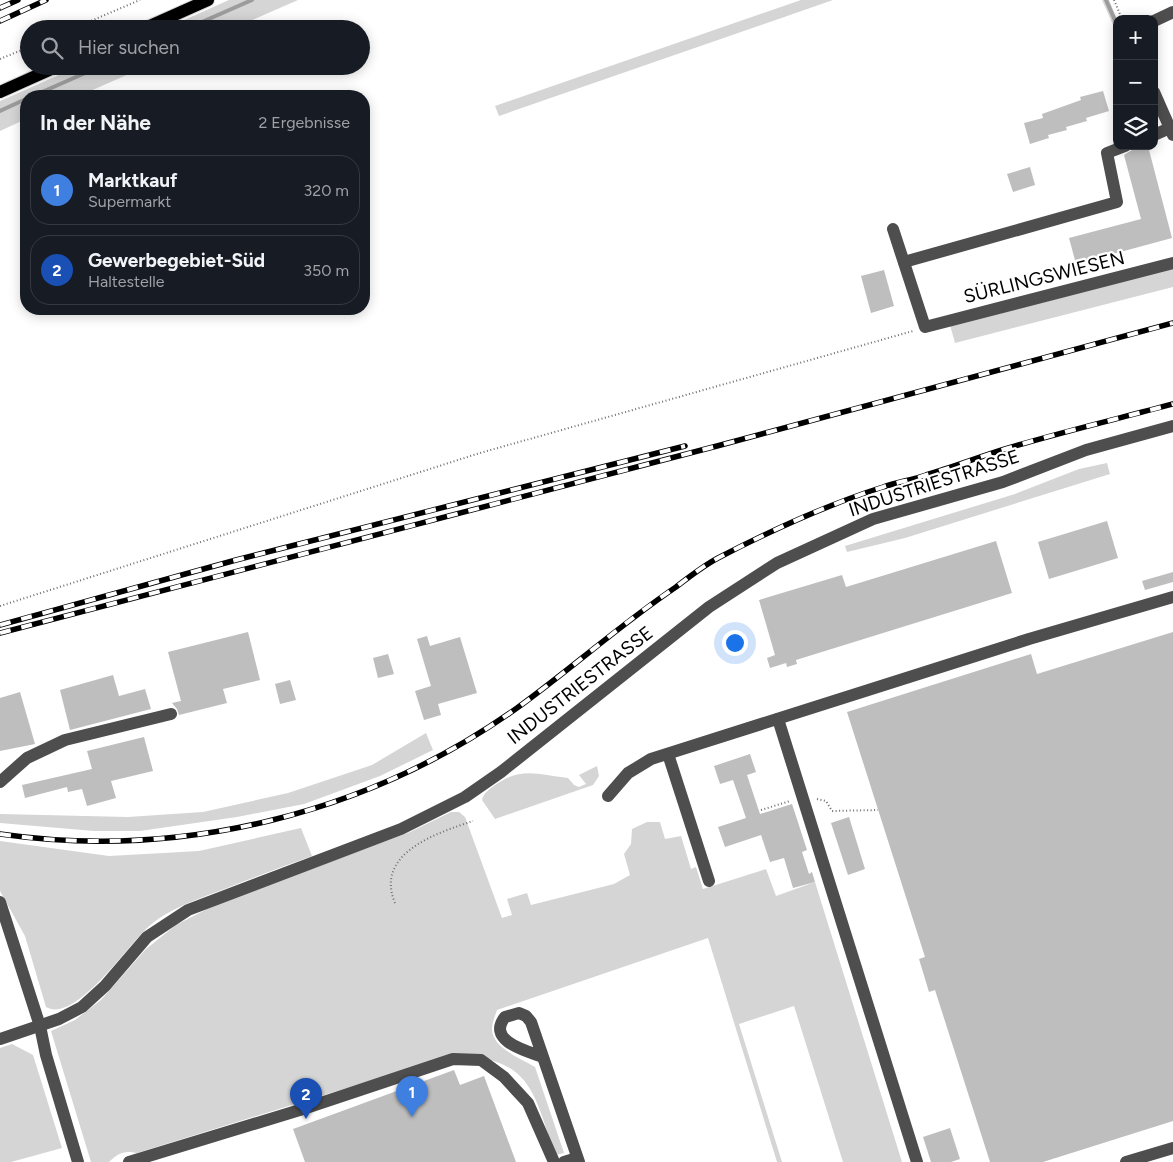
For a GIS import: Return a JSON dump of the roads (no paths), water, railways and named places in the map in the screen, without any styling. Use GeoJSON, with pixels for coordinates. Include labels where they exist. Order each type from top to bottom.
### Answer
{"type":"FeatureCollection","features":[{"type":"Feature","properties":{"kind":"main road"},"geometry":{"type":"LineString","coordinates":[[163,20],[208,0]]}},
{"type":"Feature","properties":{"kind":"main road"},"geometry":{"type":"LineString","coordinates":[[0,92],[38,75]]}},
{"type":"Feature","properties":{"kind":"street"},"geometry":{"type":"LineString","coordinates":[[1158,19],[1173,12]]}},
{"type":"Feature","properties":{"kind":"street"},"geometry":{"type":"LineString","coordinates":[[1158,101],[1172,132],[1158,134]]}},
{"type":"Feature","properties":{"kind":"street"},"geometry":{"type":"LineString","coordinates":[[893,229],[904,262],[1117,202],[1107,153],[1115,150]]}},
{"type":"Feature","properties":{"kind":"street","name":"SÜRLINGSWIESEN"},"geometry":{"type":"LineString","coordinates":[[904,262],[925,327],[1173,263]]}},
{"type":"Feature","properties":{"kind":"street","name":"INDUSTRIESTRASSE"},"geometry":{"type":"LineString","coordinates":[[0,1039],[59,1019],[82,1007],[105,986],[148,937],[188,910],[401,829],[465,797],[501,772],[709,607],[777,563],[873,519],[1004,482],[1086,450],[1173,426]]}},
{"type":"Feature","properties":{"kind":"street"},"geometry":{"type":"LineString","coordinates":[[608,796],[635,768],[668,754],[1029,639],[1173,597]]}},
{"type":"Feature","properties":{"kind":"street"},"geometry":{"type":"LineString","coordinates":[[0,782],[27,758],[65,740],[171,714]]}},
{"type":"Feature","properties":{"kind":"street"},"geometry":{"type":"LineString","coordinates":[[778,720],[917,1162]]}},
{"type":"Feature","properties":{"kind":"street"},"geometry":{"type":"LineString","coordinates":[[668,754],[709,881]]}},
{"type":"Feature","properties":{"kind":"street"},"geometry":{"type":"LineString","coordinates":[[0,902],[40,1026],[46,1054],[78,1162]]}},
{"type":"Feature","properties":{"kind":"street"},"geometry":{"type":"LineString","coordinates":[[543,1057],[578,1160],[564,1162]]}},
{"type":"Feature","properties":{"kind":"street"},"geometry":{"type":"LineString","coordinates":[[129,1162],[453,1059],[481,1060],[504,1076],[528,1103],[554,1162]]}},
{"type":"Feature","properties":{"kind":"street"},"geometry":{"type":"LineString","coordinates":[[1126,1162],[1173,1148]]}},
{"type":"Feature","properties":{"kind":"waterway"},"geometry":{"type":"LineString","coordinates":[[206,20],[252,0]]}},
{"type":"Feature","properties":{"kind":"waterway"},"geometry":{"type":"LineString","coordinates":[[1106,0],[1113,16]]}},
{"type":"Feature","properties":{"kind":"waterway"},"geometry":{"type":"LineString","coordinates":[[47,90],[81,75]]}},
{"type":"Feature","properties":{"kind":"waterway"},"geometry":{"type":"LineString","coordinates":[[0,111],[20,102]]}},
{"type":"Feature","properties":{"kind":"railway"},"geometry":{"type":"LineString","coordinates":[[0,8],[18,0]]}},
{"type":"Feature","properties":{"kind":"railway"},"geometry":{"type":"LineString","coordinates":[[0,21],[46,0]]}},
{"type":"Feature","properties":{"kind":"railway"},"geometry":{"type":"LineString","coordinates":[[0,633],[717,446],[1173,323]]}},
{"type":"Feature","properties":{"kind":"railway"},"geometry":{"type":"LineString","coordinates":[[0,834],[68,840],[136,840],[204,834],[270,820],[336,801],[399,776],[459,745],[517,708],[636,616],[702,568],[758,538],[819,510],[888,485],[921,477],[995,452],[1068,431],[1173,404]]}},
{"type":"Feature","properties":{"kind":"railway"},"geometry":{"type":"LineString","coordinates":[[0,625],[236,560],[685,446]]}},
{"type":"Feature","properties":{"kind":"place","name":"Marktkauf"},"geometry":{"type":"Point","coordinates":[412,1117]}},
{"type":"Feature","properties":{"kind":"place","name":"Gewerbegebiet-Süd"},"geometry":{"type":"Point","coordinates":[306,1119]}}]}
